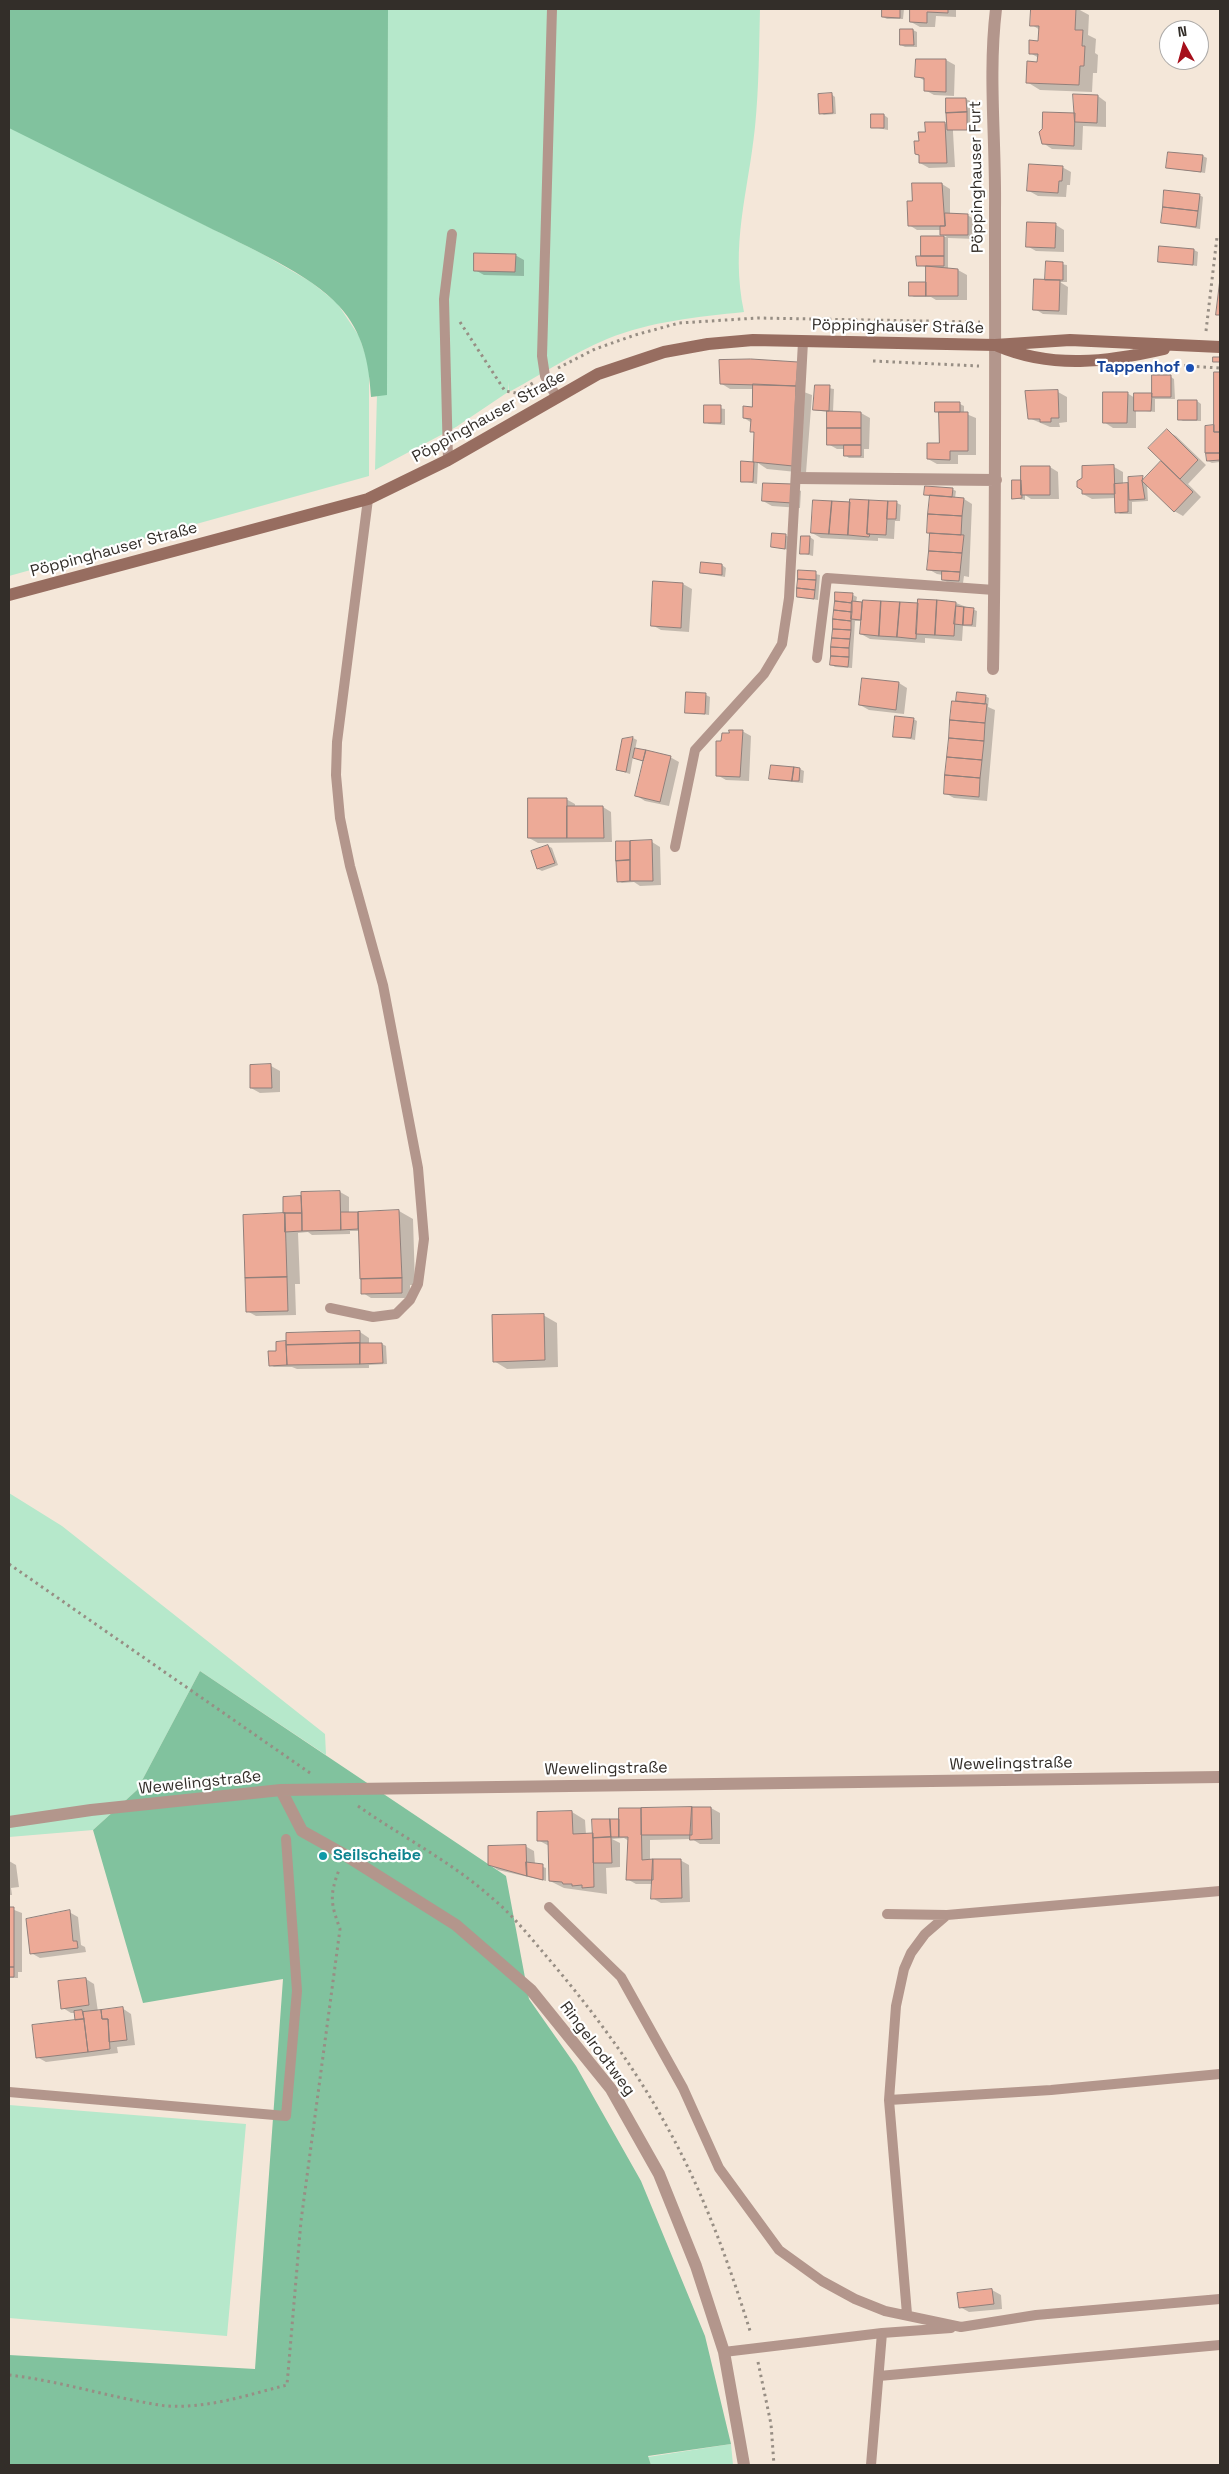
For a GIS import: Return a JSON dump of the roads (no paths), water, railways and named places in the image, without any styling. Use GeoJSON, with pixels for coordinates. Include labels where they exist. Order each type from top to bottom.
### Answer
{"type":"FeatureCollection","features":[{"type":"Feature","properties":{"kind":"main road","name":"Pöppinghauser Straße"},"geometry":{"type":"LineString","coordinates":[[9,595],[368,499],[448,460],[598,374],[664,352],[708,344],[744,341],[995,345],[1070,340],[1220,347]]}},
{"type":"Feature","properties":{"kind":"main road","name":"Pöppinghauser Straße"},"geometry":{"type":"LineString","coordinates":[[995,345],[1020,356],[1084,362],[1125,358],[1179,345]]}},
{"type":"Feature","properties":{"kind":"street","name":"Pöppinghauser Furt"},"geometry":{"type":"LineString","coordinates":[[995,345],[995,187],[991,51],[996,9]]}},
{"type":"Feature","properties":{"kind":"street","name":"Pöppinghauser Straße"},"geometry":{"type":"LineString","coordinates":[[992,669],[996,480],[995,345]]}},
{"type":"Feature","properties":{"kind":"street"},"geometry":{"type":"LineString","coordinates":[[797,478],[996,480]]}},
{"type":"Feature","properties":{"kind":"street","name":"Wewelingstraße"},"geometry":{"type":"LineString","coordinates":[[9,1822],[91,1810],[281,1790],[1220,1777]]}},
{"type":"Feature","properties":{"kind":"street","name":"Ringelrodtweg"},"geometry":{"type":"LineString","coordinates":[[281,1790],[302,1832],[346,1855],[456,1925],[531,1990],[611,2089],[659,2174],[696,2266],[724,2352],[744,2465]]}},
{"type":"Feature","properties":{"kind":"lane"},"geometry":{"type":"LineString","coordinates":[[552,9],[542,356],[546,376],[557,398]]}},
{"type":"Feature","properties":{"kind":"lane"},"geometry":{"type":"LineString","coordinates":[[448,460],[444,299],[452,234]]}},
{"type":"Feature","properties":{"kind":"lane"},"geometry":{"type":"LineString","coordinates":[[675,847],[695,750],[764,674],[782,644],[789,598],[803,342]]}},
{"type":"Feature","properties":{"kind":"lane"},"geometry":{"type":"LineString","coordinates":[[330,1308],[373,1316],[396,1314],[410,1300],[418,1284],[424,1239],[416,1159],[383,985],[350,866],[340,818],[336,775],[337,742],[368,499]]}},
{"type":"Feature","properties":{"kind":"lane"},"geometry":{"type":"LineString","coordinates":[[817,658],[827,578],[994,590]]}},
{"type":"Feature","properties":{"kind":"lane"},"geometry":{"type":"LineString","coordinates":[[9,2092],[286,2116],[297,1991],[286,1839]]}},
{"type":"Feature","properties":{"kind":"lane"},"geometry":{"type":"LineString","coordinates":[[887,1914],[947,1915],[1220,1891]]}},
{"type":"Feature","properties":{"kind":"lane"},"geometry":{"type":"LineString","coordinates":[[548,1906],[621,1977],[683,2088],[719,2168],[779,2250],[822,2281],[855,2299],[885,2311],[907,2314],[961,2327]]}},
{"type":"Feature","properties":{"kind":"lane"},"geometry":{"type":"LineString","coordinates":[[907,2314],[889,2100],[896,2006],[904,1969],[911,1953],[925,1934],[947,1915]]}},
{"type":"Feature","properties":{"kind":"lane"},"geometry":{"type":"LineString","coordinates":[[889,2100],[1051,2090],[1220,2074]]}},
{"type":"Feature","properties":{"kind":"lane"},"geometry":{"type":"LineString","coordinates":[[724,2352],[882,2333],[961,2327],[1036,2316],[1220,2299]]}},
{"type":"Feature","properties":{"kind":"lane"},"geometry":{"type":"LineString","coordinates":[[871,2465],[882,2333]]}},
{"type":"Feature","properties":{"kind":"lane"},"geometry":{"type":"LineString","coordinates":[[878,2376],[1220,2345]]}},
{"type":"Feature","properties":{"kind":"place","name":"Tappenhof"},"geometry":{"type":"Point","coordinates":[1190,368]}},
{"type":"Feature","properties":{"kind":"place","name":"Seilscheibe"},"geometry":{"type":"Point","coordinates":[323,1856]}}]}
